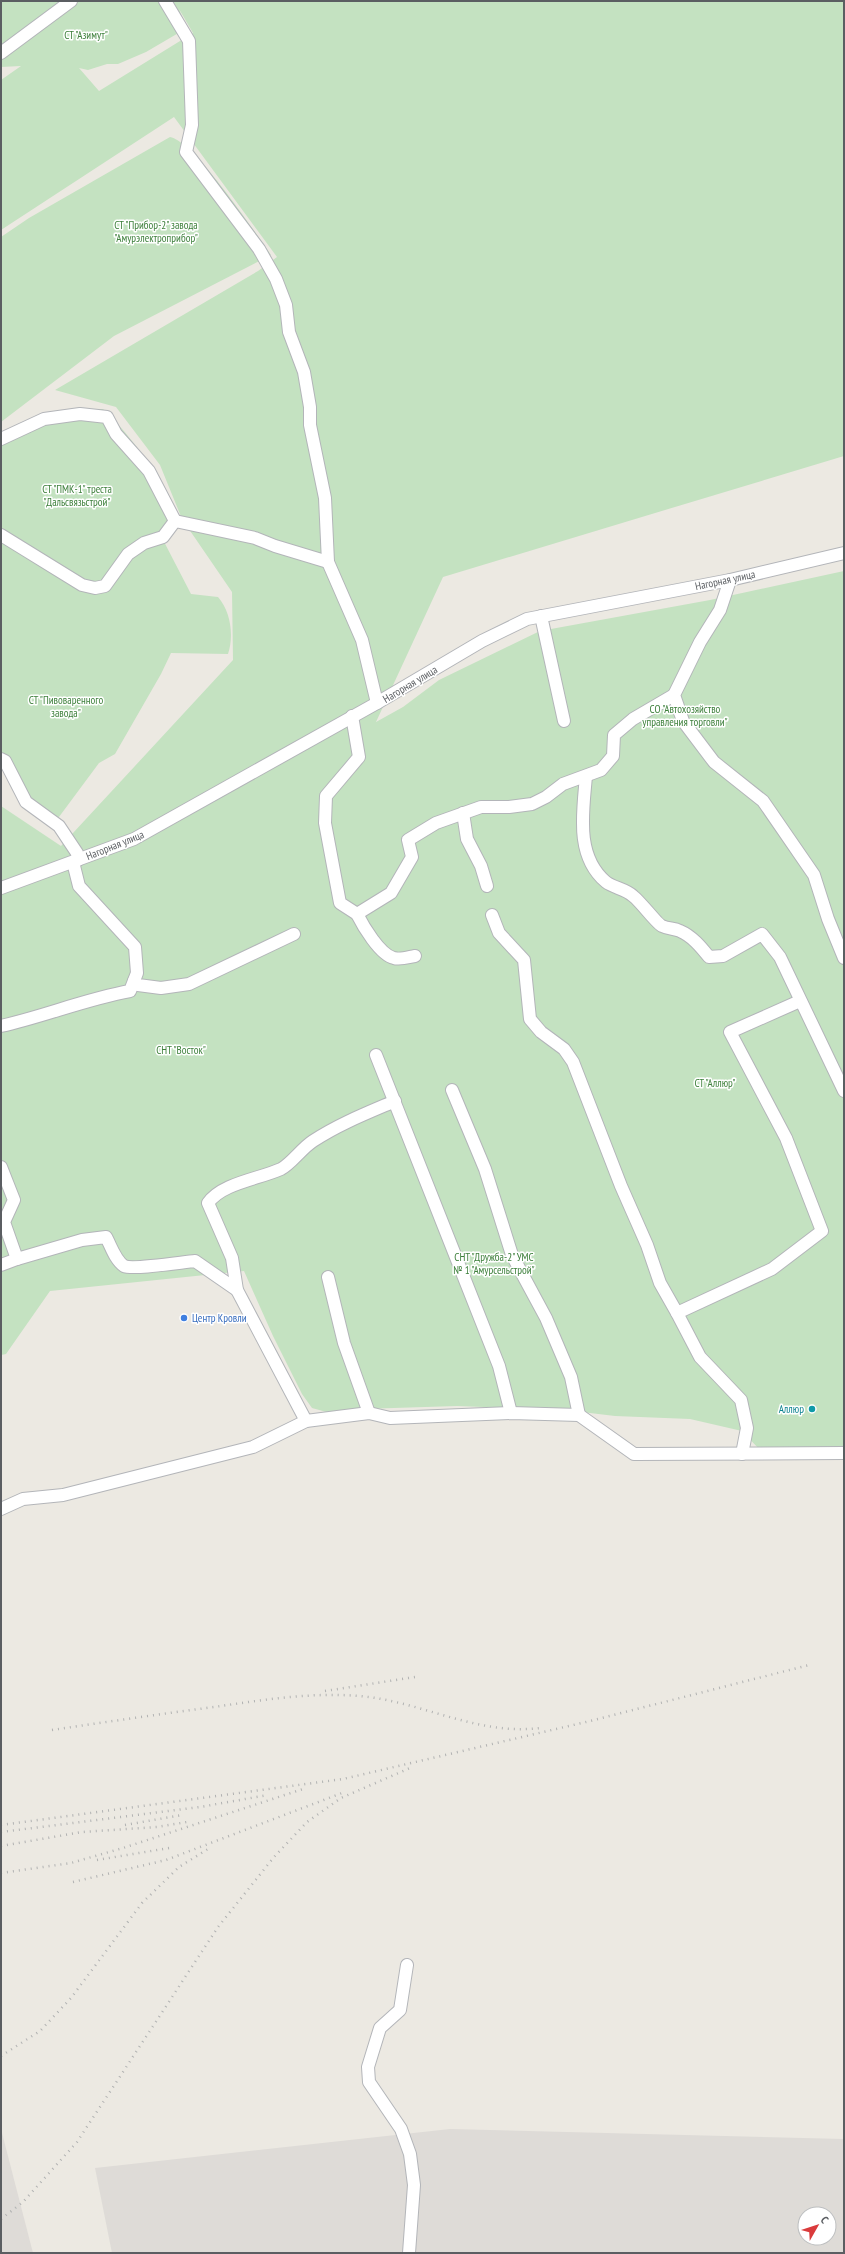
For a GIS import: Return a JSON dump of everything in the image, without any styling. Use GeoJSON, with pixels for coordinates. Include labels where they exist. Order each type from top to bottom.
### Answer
{"type":"FeatureCollection","features":[{"type":"Feature","properties":{"kind":"street"},"geometry":{"type":"LineString","coordinates":[[1,53],[71,1]]}},
{"type":"Feature","properties":{"kind":"street"},"geometry":{"type":"LineString","coordinates":[[166,1],[189,41],[192,125],[186,152],[259,249],[276,279],[286,305],[289,332],[304,372],[310,407],[310,424],[325,498],[328,562],[362,640],[376,703]]}},
{"type":"Feature","properties":{"kind":"street"},"geometry":{"type":"LineString","coordinates":[[1,439],[44,419],[80,414],[107,417],[116,434],[149,471],[174,521]]}},
{"type":"Feature","properties":{"kind":"street"},"geometry":{"type":"LineString","coordinates":[[174,521],[256,538],[275,546],[328,562]]}},
{"type":"Feature","properties":{"kind":"street"},"geometry":{"type":"LineString","coordinates":[[1,535],[82,585],[95,588],[105,586],[128,554],[144,543],[163,537],[174,521]]}},
{"type":"Feature","properties":{"kind":"street","name":"Нагорная улица"},"geometry":{"type":"LineString","coordinates":[[1,888],[134,840],[376,703],[482,641],[527,619],[730,580],[844,553]]}},
{"type":"Feature","properties":{"kind":"street"},"geometry":{"type":"LineString","coordinates":[[357,914],[391,893],[412,857],[408,840],[436,823],[481,807],[509,807],[532,804],[546,797],[563,784],[601,770],[613,756],[614,735],[633,719],[674,695],[700,642],[720,610],[730,580]]}},
{"type":"Feature","properties":{"kind":"street"},"geometry":{"type":"LineString","coordinates":[[541,616],[564,721]]}},
{"type":"Feature","properties":{"kind":"street"},"geometry":{"type":"LineString","coordinates":[[674,695],[683,720],[714,762],[762,801],[814,875],[828,919],[844,958]]}},
{"type":"Feature","properties":{"kind":"street"},"geometry":{"type":"LineString","coordinates":[[352,716],[359,757],[326,796],[325,823],[340,903],[357,914],[362,926],[386,955],[395,959],[415,956]]}},
{"type":"Feature","properties":{"kind":"street"},"geometry":{"type":"LineString","coordinates":[[1,759],[5,761],[26,802],[59,826],[76,853],[79,886],[135,947],[137,973],[130,991],[96,997],[63,1010],[1,1026]]}},
{"type":"Feature","properties":{"kind":"street"},"geometry":{"type":"LineString","coordinates":[[586,776],[583,809],[584,842],[590,863],[607,882],[632,894],[646,906],[661,926],[680,931],[700,945],[709,957],[723,956],[762,934],[780,957],[844,1091]]}},
{"type":"Feature","properties":{"kind":"street"},"geometry":{"type":"LineString","coordinates":[[463,813],[467,839],[481,866],[487,886]]}},
{"type":"Feature","properties":{"kind":"street"},"geometry":{"type":"LineString","coordinates":[[492,915],[499,933],[524,960],[530,1018],[541,1032],[564,1049],[573,1062],[621,1186],[647,1245],[660,1283],[700,1357],[741,1400],[747,1428],[742,1454]]}},
{"type":"Feature","properties":{"kind":"street"},"geometry":{"type":"LineString","coordinates":[[134,980],[138,985],[161,988],[190,984],[294,934]]}},
{"type":"Feature","properties":{"kind":"street"},"geometry":{"type":"LineString","coordinates":[[677,1313],[772,1269],[822,1231],[786,1138],[730,1032],[800,1001]]}},
{"type":"Feature","properties":{"kind":"street"},"geometry":{"type":"LineString","coordinates":[[376,1056],[395,1100],[499,1366],[511,1414]]}},
{"type":"Feature","properties":{"kind":"street"},"geometry":{"type":"LineString","coordinates":[[452,1090],[485,1169],[512,1255],[546,1318],[571,1377],[579,1415]]}},
{"type":"Feature","properties":{"kind":"street"},"geometry":{"type":"LineString","coordinates":[[306,1421],[237,1290],[232,1258],[208,1203],[213,1196],[247,1180],[282,1168],[304,1147],[329,1130],[395,1100]]}},
{"type":"Feature","properties":{"kind":"street"},"geometry":{"type":"LineString","coordinates":[[1,1167],[14,1200],[4,1217],[4,1222],[17,1259]]}},
{"type":"Feature","properties":{"kind":"street"},"geometry":{"type":"LineString","coordinates":[[1,1265],[82,1240],[106,1237],[117,1258],[125,1266],[136,1267],[195,1261],[237,1290]]}},
{"type":"Feature","properties":{"kind":"street"},"geometry":{"type":"LineString","coordinates":[[328,1277],[344,1344],[369,1413]]}},
{"type":"Feature","properties":{"kind":"street"},"geometry":{"type":"LineString","coordinates":[[1,1509],[23,1499],[63,1495],[253,1447],[306,1421],[369,1413],[390,1418],[511,1414],[579,1415],[634,1454],[844,1453]]}},
{"type":"Feature","properties":{"kind":"street"},"geometry":{"type":"LineString","coordinates":[[407,1965],[400,2010],[380,2028],[368,2067],[369,2082],[401,2129],[410,2154],[414,2185],[409,2253]]}},
{"type":"Feature","properties":{"kind":"shaded area"},"geometry":{"type":"Polygon","coordinates":[[[1,2129],[33,2253],[1,2253],[1,2129]]]}},
{"type":"Feature","properties":{"kind":"shaded area"},"geometry":{"type":"Polygon","coordinates":[[[450,2129],[844,2139],[844,2253],[112,2253],[95,2168],[450,2129]]]}},
{"type":"Feature","properties":{"kind":"green space"},"geometry":{"type":"Polygon","coordinates":[[[1,1],[844,1],[844,456],[443,577],[376,722],[403,707],[439,680],[540,631],[710,600],[844,571],[844,1450],[760,1450],[742,1431],[690,1419],[615,1416],[565,1410],[457,1406],[362,1409],[330,1413],[312,1408],[302,1394],[273,1336],[244,1271],[50,1291],[6,1354],[1,1355],[1,806],[61,846],[233,660],[232,592],[182,519],[160,465],[116,407],[55,390],[258,271],[277,257],[174,117],[1,230],[1,80],[21,66],[1,67],[1,1]],[[179,9],[187,28],[146,52],[118,64],[107,64],[88,70],[79,68],[99,91],[193,33],[179,9]]]}},
{"type":"Feature","properties":{"kind":"green space","name":"СТ \"Прибор-2\" завода \"Амурэлектроприбор\""},"geometry":{"type":"Polygon","coordinates":[[[170,137],[181,143],[194,154],[208,170],[224,189],[271,255],[114,336],[1,422],[1,237],[29,218],[170,137]]]}},
{"type":"Feature","properties":{"kind":"green space"},"geometry":{"type":"Polygon","coordinates":[[[72,409],[103,409],[115,421],[144,458],[162,485],[177,514],[160,534],[191,594],[218,597],[226,610],[230,624],[231,640],[228,654],[171,653],[161,674],[115,754],[99,763],[53,825],[1,763],[1,433],[46,413],[72,409]]]}},
{"type":"Feature","properties":{"kind":"railway"},"geometry":{"type":"LineString","coordinates":[[1,1825],[343,1779],[586,1722],[809,1665]]}},
{"type":"Feature","properties":{"kind":"railway"},"geometry":{"type":"LineString","coordinates":[[325,1691],[415,1677]]}},
{"type":"Feature","properties":{"kind":"railway"},"geometry":{"type":"LineString","coordinates":[[52,1730],[268,1699],[323,1695],[359,1696],[382,1699],[471,1723],[494,1727],[517,1729],[540,1728]]}},
{"type":"Feature","properties":{"kind":"railway"},"geometry":{"type":"LineString","coordinates":[[1,2219],[23,2202],[77,2142],[218,1927],[274,1857],[307,1822],[341,1798],[410,1768]]}},
{"type":"Feature","properties":{"kind":"railway"},"geometry":{"type":"LineString","coordinates":[[1,1873],[71,1863],[123,1848],[303,1789]]}},
{"type":"Feature","properties":{"kind":"railway"},"geometry":{"type":"LineString","coordinates":[[73,1882],[166,1860],[342,1793]]}},
{"type":"Feature","properties":{"kind":"railway"},"geometry":{"type":"LineString","coordinates":[[1,1832],[200,1807],[268,1795]]}},
{"type":"Feature","properties":{"kind":"railway"},"geometry":{"type":"LineString","coordinates":[[125,1825],[182,1815]]}},
{"type":"Feature","properties":{"kind":"railway"},"geometry":{"type":"LineString","coordinates":[[1,1846],[82,1832],[157,1827],[187,1822]]}},
{"type":"Feature","properties":{"kind":"railway"},"geometry":{"type":"LineString","coordinates":[[97,1860],[169,1848]]}},
{"type":"Feature","properties":{"kind":"railway"},"geometry":{"type":"LineString","coordinates":[[1,2056],[40,2031],[71,1998],[142,1903],[179,1867],[208,1849]]}},
{"type":"Feature","properties":{"kind":"place","name":"Центр Кровли"},"geometry":{"type":"Point","coordinates":[184,1318]}},
{"type":"Feature","properties":{"kind":"place","name":"Аллюр"},"geometry":{"type":"Point","coordinates":[812,1409]}},
{"type":"Feature","properties":{"kind":"park label","name":"СТ \"Азимут\""},"geometry":{"type":"Point","coordinates":[86,35]}},
{"type":"Feature","properties":{"kind":"park label","name":"СТ \"ПМК-1\" треста \"Дальсвязьстрой\""},"geometry":{"type":"Point","coordinates":[77,495]}},
{"type":"Feature","properties":{"kind":"park label","name":"СТ \"Пивоваренного завода\""},"geometry":{"type":"Point","coordinates":[66,706]}},
{"type":"Feature","properties":{"kind":"park label","name":"СО \"Автохозяйство управления торговли\""},"geometry":{"type":"Point","coordinates":[685,715]}},
{"type":"Feature","properties":{"kind":"park label","name":"СНТ \"Восток\""},"geometry":{"type":"Point","coordinates":[181,1050]}},
{"type":"Feature","properties":{"kind":"park label","name":"СТ \"Аллюр\""},"geometry":{"type":"Point","coordinates":[715,1083]}},
{"type":"Feature","properties":{"kind":"park label","name":"СНТ \"Дружба-2\" УМС № 1 \"Амурсельстрой\""},"geometry":{"type":"Point","coordinates":[494,1263]}}]}
